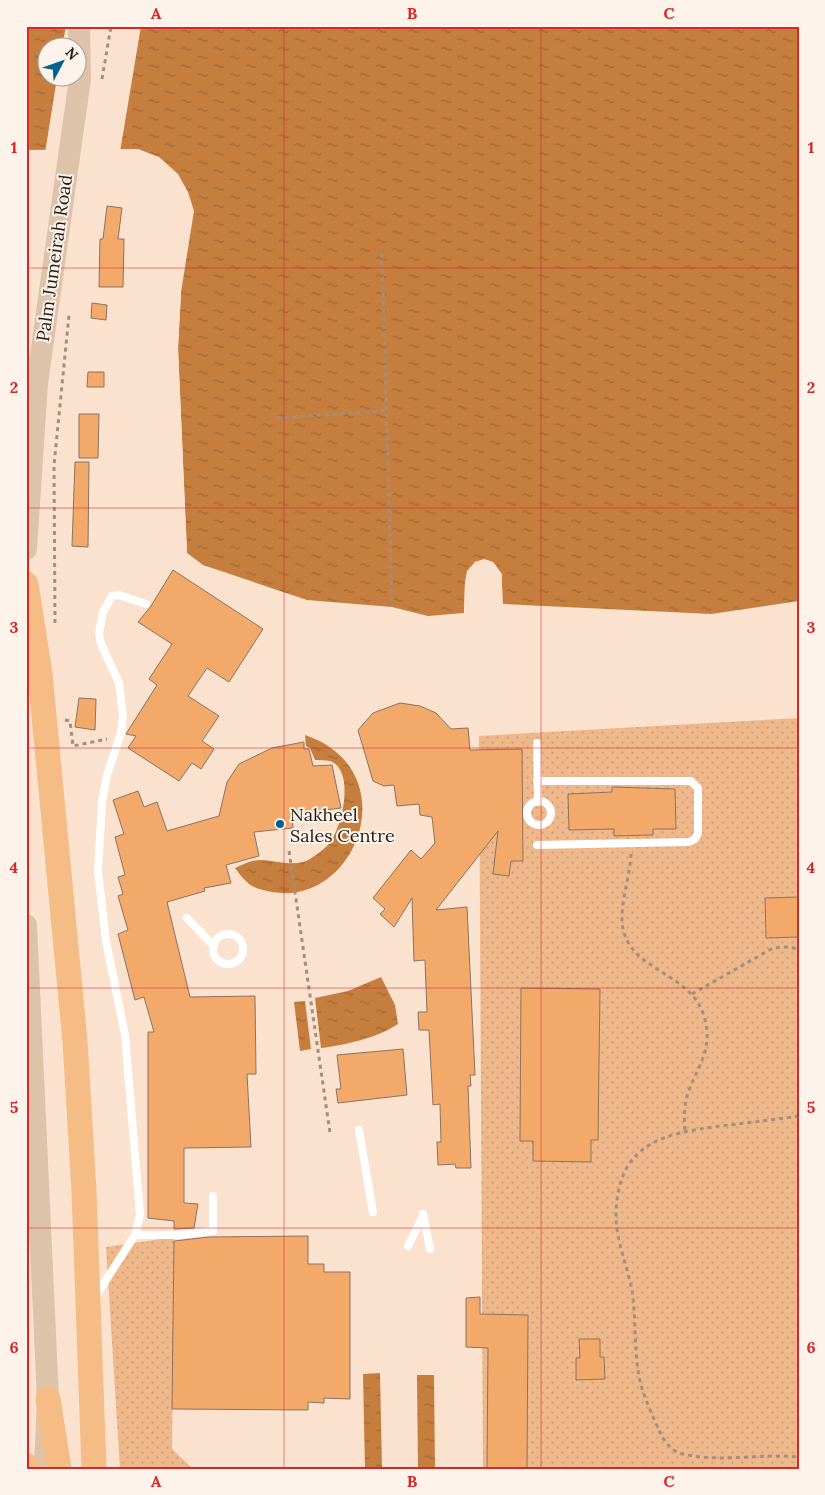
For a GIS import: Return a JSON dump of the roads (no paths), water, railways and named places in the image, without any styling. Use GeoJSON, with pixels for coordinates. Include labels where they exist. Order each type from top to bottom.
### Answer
{"type":"FeatureCollection","features":[{"type":"Feature","properties":{"kind":"main road","name":"Palm Jumeirah Road"},"geometry":{"type":"LineString","coordinates":[[26,550],[37,383],[90,82],[79,26]]}},
{"type":"Feature","properties":{"kind":"main road"},"geometry":{"type":"LineString","coordinates":[[90,82],[91,26]]}},
{"type":"Feature","properties":{"kind":"main road"},"geometry":{"type":"LineString","coordinates":[[26,584],[50,713],[84,1191],[94,1469]]}},
{"type":"Feature","properties":{"kind":"main road"},"geometry":{"type":"LineString","coordinates":[[26,925],[48,1400],[45,1469]]}},
{"type":"Feature","properties":{"kind":"main road"},"geometry":{"type":"LineString","coordinates":[[48,1400],[59,1469]]}},
{"type":"Feature","properties":{"kind":"main road"},"geometry":{"type":"LineString","coordinates":[[26,1465],[28,1469]]}},
{"type":"Feature","properties":{"kind":"lane"},"geometry":{"type":"LineString","coordinates":[[88,1308],[135,1235],[140,1215],[127,1060],[120,1011],[103,926],[98,871],[102,802],[107,775],[120,737],[123,716],[122,700],[116,676],[101,644],[100,622],[112,596],[118,595],[146,604]]}},
{"type":"Feature","properties":{"kind":"lane"},"geometry":{"type":"LineString","coordinates":[[536,743],[538,802]]}},
{"type":"Feature","properties":{"kind":"lane"},"geometry":{"type":"LineString","coordinates":[[537,781],[687,781],[696,785],[698,833],[695,839],[689,842],[538,845]]}},
{"type":"Feature","properties":{"kind":"lane"},"geometry":{"type":"LineString","coordinates":[[188,918],[214,946]]}},
{"type":"Feature","properties":{"kind":"lane"},"geometry":{"type":"LineString","coordinates":[[359,1130],[373,1212]]}},
{"type":"Feature","properties":{"kind":"lane"},"geometry":{"type":"LineString","coordinates":[[135,1235],[180,1235],[213,1231],[213,1196]]}},
{"type":"Feature","properties":{"kind":"lane"},"geometry":{"type":"LineString","coordinates":[[408,1246],[423,1214],[430,1249]]}},
{"type":"Feature","properties":{"kind":"water"},"geometry":{"type":"Polygon","coordinates":[[[26,26],[799,26],[799,601],[711,614],[503,604],[500,572],[491,562],[484,560],[475,562],[465,582],[464,613],[428,616],[392,607],[307,600],[203,565],[187,553],[178,348],[181,292],[194,211],[188,192],[178,174],[159,157],[138,149],[26,150],[26,26]]]}},
{"type":"Feature","properties":{"kind":"water"},"geometry":{"type":"Polygon","coordinates":[[[305,735],[337,752],[355,776],[362,804],[359,832],[347,858],[328,879],[302,891],[272,892],[259,889],[245,880],[235,868],[257,860],[298,863],[310,859],[328,845],[338,827],[342,814],[344,801],[343,776],[338,767],[330,761],[315,760],[310,748],[306,746],[305,735]]]}},
{"type":"Feature","properties":{"kind":"water"},"geometry":{"type":"Polygon","coordinates":[[[381,977],[395,1005],[398,1024],[361,1040],[321,1048],[315,998],[348,991],[381,977]]]}},
{"type":"Feature","properties":{"kind":"water"},"geometry":{"type":"Polygon","coordinates":[[[305,1001],[311,1049],[300,1051],[294,1002],[305,1001]]]}},
{"type":"Feature","properties":{"kind":"water"},"geometry":{"type":"Polygon","coordinates":[[[380,1373],[382,1469],[365,1469],[363,1374],[380,1373]]]}},
{"type":"Feature","properties":{"kind":"water"},"geometry":{"type":"Polygon","coordinates":[[[417,1375],[434,1375],[435,1469],[418,1469],[417,1375]]]}},
{"type":"Feature","properties":{"kind":"place","name":"Nakheel Sales Centre"},"geometry":{"type":"Point","coordinates":[280,824]}}]}
